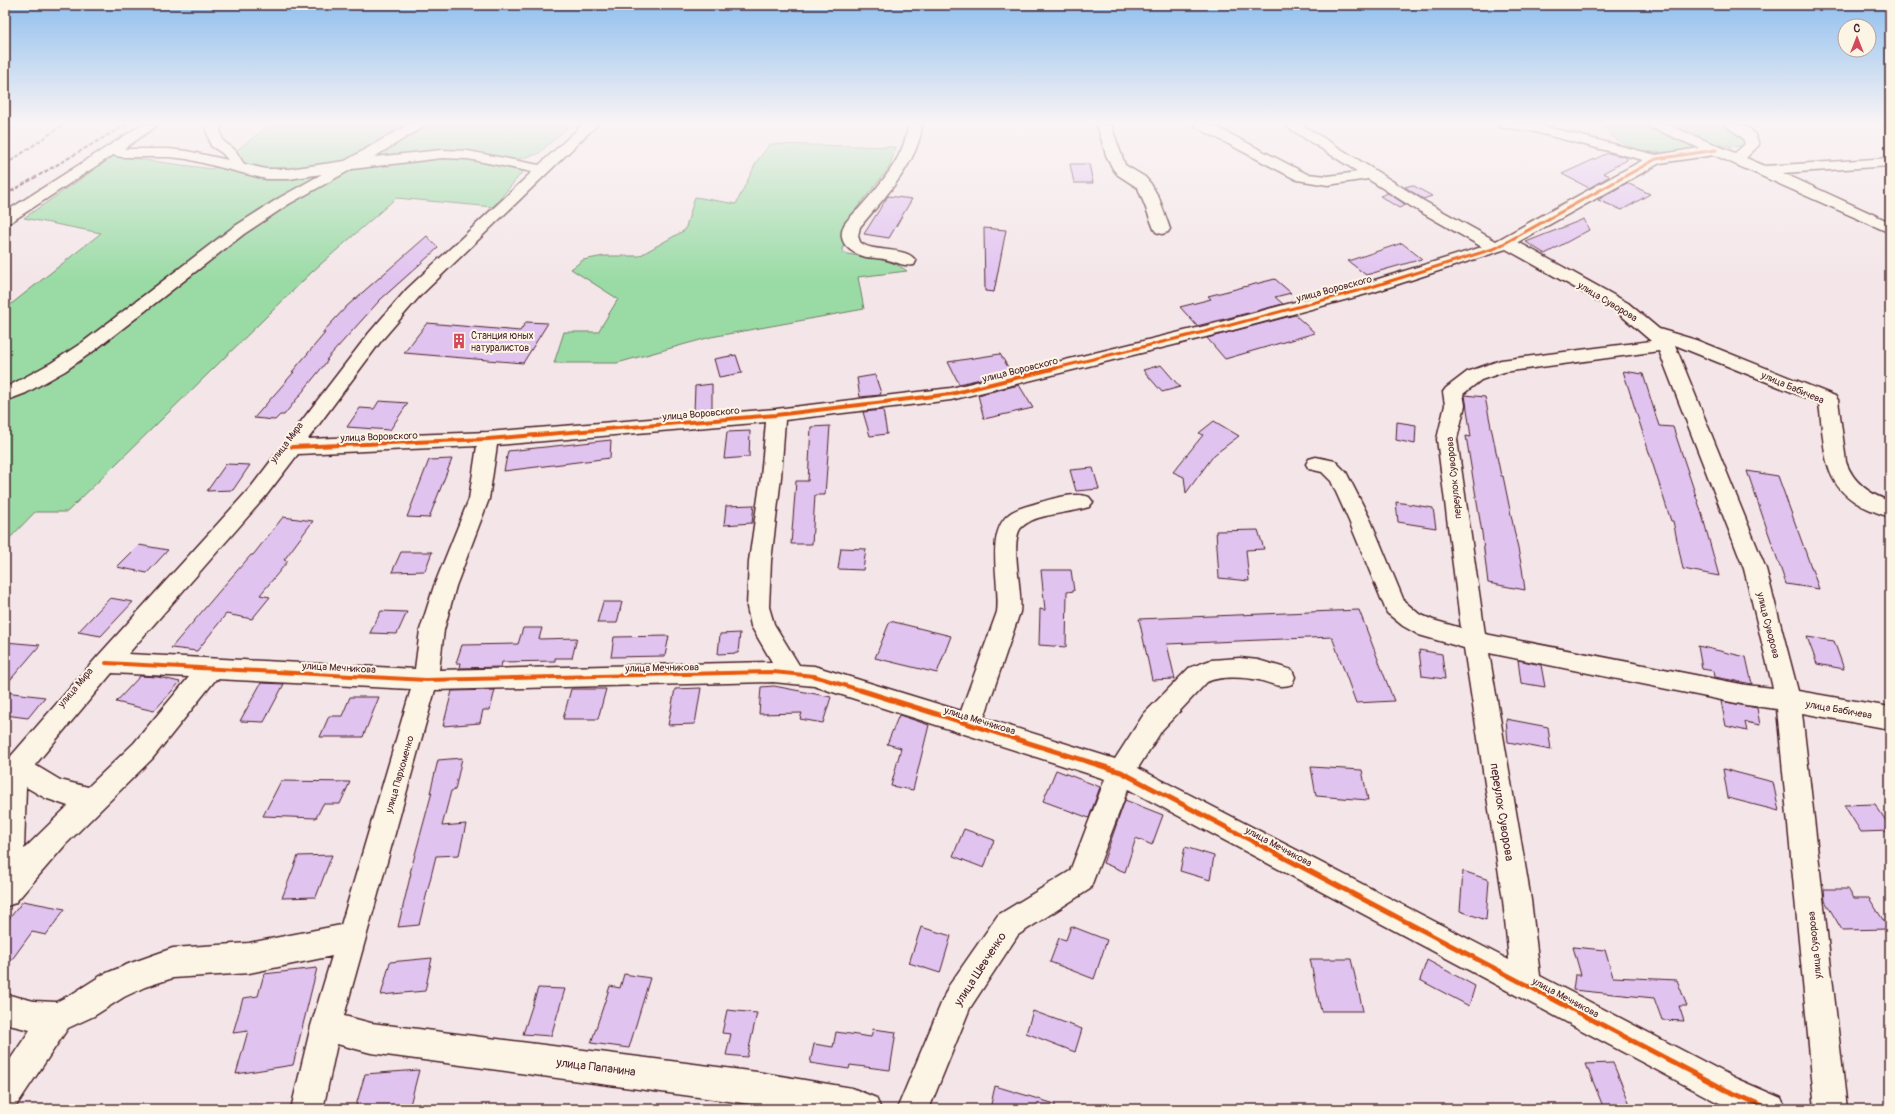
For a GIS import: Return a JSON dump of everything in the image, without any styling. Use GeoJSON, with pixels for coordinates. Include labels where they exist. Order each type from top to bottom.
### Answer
{"type":"FeatureCollection","features":[{"type":"Feature","properties":{"kind":"street"},"geometry":{"type":"LineString","coordinates":[[5,219],[71,176]]}},
{"type":"Feature","properties":{"kind":"street"},"geometry":{"type":"LineString","coordinates":[[5,395],[19,389],[58,367],[89,346],[238,231],[284,201],[329,176]]}},
{"type":"Feature","properties":{"kind":"street","name":"улица Мира"},"geometry":{"type":"LineString","coordinates":[[11,775],[106,662],[258,492],[375,337],[413,293],[537,176]]}},
{"type":"Feature","properties":{"kind":"street"},"geometry":{"type":"LineString","coordinates":[[892,176],[852,226],[850,234],[851,241],[855,248],[864,252],[890,255],[908,261]]}},
{"type":"Feature","properties":{"kind":"street"},"geometry":{"type":"LineString","coordinates":[[1129,176],[1142,183],[1147,190],[1162,228]]}},
{"type":"Feature","properties":{"kind":"street"},"geometry":{"type":"LineString","coordinates":[[1300,176],[1318,181],[1336,181],[1361,176]]}},
{"type":"Feature","properties":{"kind":"street","name":"улица Суворова"},"geometry":{"type":"LineString","coordinates":[[1374,176],[1418,204],[1622,307],[1660,339],[1755,569],[1788,700],[1831,1109]]}},
{"type":"Feature","properties":{"kind":"street","name":"улица Воровского"},"geometry":{"type":"LineString","coordinates":[[292,447],[488,439],[776,415],[951,394],[1224,327],[1368,288],[1501,245],[1625,176]]}},
{"type":"Feature","properties":{"kind":"street"},"geometry":{"type":"LineString","coordinates":[[1776,176],[1890,228]]}},
{"type":"Feature","properties":{"kind":"street"},"geometry":{"type":"LineString","coordinates":[[1305,195],[1318,181]]}},
{"type":"Feature","properties":{"kind":"street","name":"улица Бабичева"},"geometry":{"type":"LineString","coordinates":[[1660,339],[1690,344],[1828,400],[1836,463],[1841,473],[1858,495],[1890,509]]}},
{"type":"Feature","properties":{"kind":"street","name":"переулок Суворова"},"geometry":{"type":"LineString","coordinates":[[1526,985],[1517,900],[1474,641],[1447,439],[1455,405],[1453,392],[1474,376],[1501,366],[1660,339]]}},
{"type":"Feature","properties":{"kind":"street"},"geometry":{"type":"LineString","coordinates":[[776,415],[771,477],[760,560],[758,607],[762,626],[791,672]]}},
{"type":"Feature","properties":{"kind":"street","name":"улица Пархоменко"},"geometry":{"type":"LineString","coordinates":[[307,1109],[326,1026],[426,680],[432,630],[445,586],[479,499],[488,439]]}},
{"type":"Feature","properties":{"kind":"street"},"geometry":{"type":"LineString","coordinates":[[1316,464],[1328,466],[1339,477],[1360,521],[1395,607],[1411,620],[1427,628],[1474,641]]}},
{"type":"Feature","properties":{"kind":"street"},"geometry":{"type":"LineString","coordinates":[[969,724],[1000,639],[1009,608],[1008,570],[1005,560],[1007,542],[1013,523],[1020,517],[1035,512],[1082,502]]}},
{"type":"Feature","properties":{"kind":"street","name":"улица Бабичева"},"geometry":{"type":"LineString","coordinates":[[1474,641],[1746,695],[1788,700],[1890,718]]}},
{"type":"Feature","properties":{"kind":"street","name":"улица Мечникова"},"geometry":{"type":"LineString","coordinates":[[106,662],[426,680],[791,672],[814,676],[1121,772],[1526,985],[1732,1099],[1770,1109]]}},
{"type":"Feature","properties":{"kind":"street"},"geometry":{"type":"LineString","coordinates":[[5,891],[28,864],[91,800],[119,776],[143,751],[211,668]]}},
{"type":"Feature","properties":{"kind":"street","name":"улица Шевченко"},"geometry":{"type":"LineString","coordinates":[[913,1109],[959,998],[1008,925],[1080,880],[1121,772],[1153,722],[1174,698],[1198,675],[1211,670],[1240,668],[1258,670],[1283,677]]}},
{"type":"Feature","properties":{"kind":"street"},"geometry":{"type":"LineString","coordinates":[[11,775],[54,790],[91,800]]}},
{"type":"Feature","properties":{"kind":"street"},"geometry":{"type":"LineString","coordinates":[[5,891],[10,873],[13,785],[11,775]]}},
{"type":"Feature","properties":{"kind":"street"},"geometry":{"type":"LineString","coordinates":[[5,1009],[34,1016],[57,1017],[83,1005],[113,986],[141,972],[173,963],[249,958],[352,936]]}},
{"type":"Feature","properties":{"kind":"street"},"geometry":{"type":"LineString","coordinates":[[5,1094],[57,1017]]}},
{"type":"Feature","properties":{"kind":"street","name":"улица Папанина"},"geometry":{"type":"LineString","coordinates":[[326,1026],[371,1038],[757,1088],[852,1104],[865,1109]]}},
{"type":"Feature","properties":{"kind":"green space"},"geometry":{"type":"Polygon","coordinates":[[[85,176],[519,176],[493,207],[396,198],[313,271],[67,512],[35,512],[5,543],[5,309],[101,233],[24,218],[85,176]]]}},
{"type":"Feature","properties":{"kind":"green space"},"geometry":{"type":"Polygon","coordinates":[[[750,176],[883,176],[844,224],[843,253],[884,260],[900,266],[907,271],[858,277],[864,309],[711,337],[617,363],[554,363],[564,332],[598,332],[618,299],[571,269],[583,260],[604,256],[639,256],[685,230],[695,197],[736,204],[750,176]]]}},
{"type":"Feature","properties":{"kind":"building"},"geometry":{"type":"Polygon","coordinates":[[[1073,176],[1092,176],[1093,183],[1074,183],[1073,176]]]}},
{"type":"Feature","properties":{"kind":"building"},"geometry":{"type":"Polygon","coordinates":[[[1566,176],[1610,176],[1589,188],[1566,176]]]}},
{"type":"Feature","properties":{"kind":"building"},"geometry":{"type":"Polygon","coordinates":[[[1627,183],[1650,194],[1622,210],[1598,200],[1627,183]]]}},
{"type":"Feature","properties":{"kind":"building"},"geometry":{"type":"Polygon","coordinates":[[[1412,185],[1432,196],[1423,199],[1405,187],[1412,185]]]}},
{"type":"Feature","properties":{"kind":"building"},"geometry":{"type":"Polygon","coordinates":[[[1388,193],[1406,205],[1399,208],[1380,196],[1388,193]]]}},
{"type":"Feature","properties":{"kind":"building"},"geometry":{"type":"Polygon","coordinates":[[[888,196],[912,199],[889,238],[864,234],[888,196]]]}},
{"type":"Feature","properties":{"kind":"building"},"geometry":{"type":"Polygon","coordinates":[[[1584,219],[1589,230],[1545,254],[1526,242],[1584,219]]]}},
{"type":"Feature","properties":{"kind":"building"},"geometry":{"type":"Polygon","coordinates":[[[984,228],[1006,230],[994,292],[985,291],[984,228]]]}},
{"type":"Feature","properties":{"kind":"building"},"geometry":{"type":"Polygon","coordinates":[[[427,236],[438,248],[380,300],[326,360],[328,360],[284,415],[280,415],[275,420],[254,418],[294,372],[292,372],[325,333],[322,333],[347,306],[427,236]]]}},
{"type":"Feature","properties":{"kind":"building"},"geometry":{"type":"Polygon","coordinates":[[[1402,243],[1422,259],[1366,275],[1348,261],[1402,243]]]}},
{"type":"Feature","properties":{"kind":"building"},"geometry":{"type":"Polygon","coordinates":[[[1275,279],[1291,293],[1275,297],[1283,304],[1197,326],[1180,307],[1211,299],[1208,296],[1275,279]]]}},
{"type":"Feature","properties":{"kind":"building"},"geometry":{"type":"Polygon","coordinates":[[[1295,315],[1315,333],[1225,359],[1207,338],[1295,315]]]}},
{"type":"Feature","properties":{"kind":"building","name":"Станция юных натуралистов"},"geometry":{"type":"Polygon","coordinates":[[[526,322],[548,323],[523,363],[404,353],[427,323],[520,331],[526,322]]]}},
{"type":"Feature","properties":{"kind":"building"},"geometry":{"type":"Polygon","coordinates":[[[1000,354],[1011,372],[959,384],[948,362],[1000,354]]]}},
{"type":"Feature","properties":{"kind":"building"},"geometry":{"type":"Polygon","coordinates":[[[736,355],[742,373],[719,377],[714,359],[736,355]]]}},
{"type":"Feature","properties":{"kind":"building"},"geometry":{"type":"Polygon","coordinates":[[[1161,365],[1180,387],[1162,392],[1143,370],[1161,365]]]}},
{"type":"Feature","properties":{"kind":"building"},"geometry":{"type":"Polygon","coordinates":[[[1623,371],[1643,374],[1659,426],[1673,427],[1701,511],[1719,576],[1683,569],[1673,521],[1671,521],[1623,371]]]}},
{"type":"Feature","properties":{"kind":"building"},"geometry":{"type":"Polygon","coordinates":[[[875,375],[881,393],[880,395],[860,397],[857,378],[875,375]]]}},
{"type":"Feature","properties":{"kind":"building"},"geometry":{"type":"Polygon","coordinates":[[[712,384],[712,411],[694,412],[695,386],[712,384]]]}},
{"type":"Feature","properties":{"kind":"building"},"geometry":{"type":"Polygon","coordinates":[[[1019,385],[1033,408],[984,419],[978,395],[1019,385]]]}},
{"type":"Feature","properties":{"kind":"building"},"geometry":{"type":"Polygon","coordinates":[[[1465,395],[1485,397],[1501,476],[1503,476],[1522,568],[1525,590],[1488,583],[1482,533],[1466,436],[1471,437],[1465,395]]]}},
{"type":"Feature","properties":{"kind":"building"},"geometry":{"type":"Polygon","coordinates":[[[379,401],[408,403],[390,430],[347,427],[360,408],[374,409],[379,401]]]}},
{"type":"Feature","properties":{"kind":"building"},"geometry":{"type":"Polygon","coordinates":[[[883,410],[887,434],[870,436],[863,412],[883,410]]]}},
{"type":"Feature","properties":{"kind":"building"},"geometry":{"type":"Polygon","coordinates":[[[1214,421],[1239,436],[1214,455],[1186,493],[1184,477],[1173,472],[1203,435],[1199,433],[1214,421]]]}},
{"type":"Feature","properties":{"kind":"building"},"geometry":{"type":"Polygon","coordinates":[[[1397,422],[1416,425],[1415,444],[1396,440],[1397,422]]]}},
{"type":"Feature","properties":{"kind":"building"},"geometry":{"type":"Polygon","coordinates":[[[830,426],[825,495],[815,495],[812,544],[791,544],[796,481],[808,481],[811,427],[830,426]]]}},
{"type":"Feature","properties":{"kind":"building"},"geometry":{"type":"Polygon","coordinates":[[[750,431],[749,457],[724,459],[727,432],[750,431]]]}},
{"type":"Feature","properties":{"kind":"building"},"geometry":{"type":"Polygon","coordinates":[[[611,440],[610,458],[504,471],[508,451],[611,440]]]}},
{"type":"Feature","properties":{"kind":"building"},"geometry":{"type":"Polygon","coordinates":[[[452,459],[429,518],[407,517],[429,460],[452,459]]]}},
{"type":"Feature","properties":{"kind":"building"},"geometry":{"type":"Polygon","coordinates":[[[226,464],[250,465],[233,490],[207,491],[226,464]]]}},
{"type":"Feature","properties":{"kind":"building"},"geometry":{"type":"Polygon","coordinates":[[[1093,468],[1099,489],[1076,491],[1070,470],[1093,468]]]}},
{"type":"Feature","properties":{"kind":"building"},"geometry":{"type":"Polygon","coordinates":[[[1747,471],[1778,476],[1819,589],[1786,584],[1747,471]]]}},
{"type":"Feature","properties":{"kind":"building"},"geometry":{"type":"Polygon","coordinates":[[[1396,502],[1433,508],[1436,528],[1398,522],[1396,502]]]}},
{"type":"Feature","properties":{"kind":"building"},"geometry":{"type":"Polygon","coordinates":[[[754,505],[752,523],[724,525],[726,506],[754,505]]]}},
{"type":"Feature","properties":{"kind":"building"},"geometry":{"type":"Polygon","coordinates":[[[283,517],[313,521],[284,560],[288,561],[260,595],[270,597],[252,619],[226,614],[197,651],[171,648],[228,581],[251,555],[253,555],[283,517]]]}},
{"type":"Feature","properties":{"kind":"building"},"geometry":{"type":"Polygon","coordinates":[[[1258,530],[1264,549],[1246,550],[1249,581],[1219,578],[1216,531],[1258,530]]]}},
{"type":"Feature","properties":{"kind":"building"},"geometry":{"type":"Polygon","coordinates":[[[139,545],[168,550],[147,573],[117,567],[139,545]]]}},
{"type":"Feature","properties":{"kind":"building"},"geometry":{"type":"Polygon","coordinates":[[[841,548],[866,549],[863,570],[838,569],[841,548]]]}},
{"type":"Feature","properties":{"kind":"building"},"geometry":{"type":"Polygon","coordinates":[[[401,552],[432,552],[425,571],[392,572],[401,552]]]}},
{"type":"Feature","properties":{"kind":"building"},"geometry":{"type":"Polygon","coordinates":[[[1041,570],[1071,570],[1074,591],[1067,592],[1066,647],[1039,645],[1040,609],[1045,610],[1041,570]]]}},
{"type":"Feature","properties":{"kind":"building"},"geometry":{"type":"Polygon","coordinates":[[[110,598],[133,602],[101,636],[78,632],[110,598]]]}},
{"type":"Feature","properties":{"kind":"building"},"geometry":{"type":"Polygon","coordinates":[[[603,602],[622,602],[617,623],[597,623],[603,602]]]}},
{"type":"Feature","properties":{"kind":"building"},"geometry":{"type":"Polygon","coordinates":[[[1359,610],[1394,701],[1356,703],[1332,637],[1167,644],[1175,679],[1152,680],[1139,619],[1359,610]]]}},
{"type":"Feature","properties":{"kind":"building"},"geometry":{"type":"Polygon","coordinates":[[[381,611],[407,612],[397,634],[370,633],[381,611]]]}},
{"type":"Feature","properties":{"kind":"building"},"geometry":{"type":"Polygon","coordinates":[[[890,621],[951,636],[937,673],[875,658],[890,621]]]}},
{"type":"Feature","properties":{"kind":"building"},"geometry":{"type":"Polygon","coordinates":[[[523,628],[542,628],[539,639],[577,638],[572,658],[555,658],[555,661],[502,662],[501,667],[459,668],[460,663],[456,663],[462,645],[518,644],[523,628]]]}},
{"type":"Feature","properties":{"kind":"building"},"geometry":{"type":"Polygon","coordinates":[[[740,633],[738,653],[718,654],[720,634],[740,633]]]}},
{"type":"Feature","properties":{"kind":"building"},"geometry":{"type":"Polygon","coordinates":[[[669,636],[665,656],[611,657],[614,637],[669,636]]]}},
{"type":"Feature","properties":{"kind":"building"},"geometry":{"type":"Polygon","coordinates":[[[1807,637],[1834,641],[1844,669],[1817,664],[1807,637]]]}},
{"type":"Feature","properties":{"kind":"building"},"geometry":{"type":"Polygon","coordinates":[[[5,642],[40,645],[5,686],[5,642]]]}},
{"type":"Feature","properties":{"kind":"building"},"geometry":{"type":"Polygon","coordinates":[[[1698,646],[1746,657],[1752,684],[1715,677],[1714,671],[1702,669],[1698,646]]]}},
{"type":"Feature","properties":{"kind":"building"},"geometry":{"type":"Polygon","coordinates":[[[1419,650],[1442,654],[1445,679],[1422,676],[1419,650]]]}},
{"type":"Feature","properties":{"kind":"building"},"geometry":{"type":"Polygon","coordinates":[[[1518,660],[1541,665],[1545,687],[1521,683],[1518,660]]]}},
{"type":"Feature","properties":{"kind":"building"},"geometry":{"type":"Polygon","coordinates":[[[140,676],[158,677],[180,682],[154,711],[116,702],[140,676]]]}},
{"type":"Feature","properties":{"kind":"building"},"geometry":{"type":"Polygon","coordinates":[[[261,683],[284,684],[264,722],[240,721],[261,683]]]}},
{"type":"Feature","properties":{"kind":"building"},"geometry":{"type":"Polygon","coordinates":[[[774,686],[831,697],[823,723],[800,719],[802,713],[759,714],[761,687],[774,686]]]}},
{"type":"Feature","properties":{"kind":"building"},"geometry":{"type":"Polygon","coordinates":[[[701,688],[695,724],[668,725],[675,689],[701,688]]]}},
{"type":"Feature","properties":{"kind":"building"},"geometry":{"type":"Polygon","coordinates":[[[571,689],[606,689],[598,719],[563,719],[571,689]]]}},
{"type":"Feature","properties":{"kind":"building"},"geometry":{"type":"Polygon","coordinates":[[[495,690],[490,710],[483,710],[480,723],[443,726],[452,691],[495,690]]]}},
{"type":"Feature","properties":{"kind":"building"},"geometry":{"type":"Polygon","coordinates":[[[5,692],[45,697],[28,718],[5,715],[5,692]]]}},
{"type":"Feature","properties":{"kind":"building"},"geometry":{"type":"Polygon","coordinates":[[[350,697],[379,697],[363,737],[320,737],[329,716],[342,716],[350,697]]]}},
{"type":"Feature","properties":{"kind":"building"},"geometry":{"type":"Polygon","coordinates":[[[1721,701],[1757,708],[1760,725],[1745,722],[1747,731],[1726,726],[1721,701]]]}},
{"type":"Feature","properties":{"kind":"building"},"geometry":{"type":"Polygon","coordinates":[[[899,715],[929,725],[913,790],[891,786],[901,748],[887,744],[899,715]]]}},
{"type":"Feature","properties":{"kind":"building"},"geometry":{"type":"Polygon","coordinates":[[[1506,719],[1548,727],[1551,750],[1508,742],[1506,719]]]}},
{"type":"Feature","properties":{"kind":"building"},"geometry":{"type":"Polygon","coordinates":[[[462,758],[455,790],[451,791],[442,826],[466,824],[459,855],[436,856],[419,925],[398,927],[410,873],[432,792],[430,793],[438,760],[462,758]]]}},
{"type":"Feature","properties":{"kind":"building"},"geometry":{"type":"Polygon","coordinates":[[[1311,767],[1362,770],[1368,800],[1316,796],[1311,767]]]}},
{"type":"Feature","properties":{"kind":"building"},"geometry":{"type":"Polygon","coordinates":[[[1723,769],[1773,782],[1779,811],[1728,798],[1723,769]]]}},
{"type":"Feature","properties":{"kind":"building"},"geometry":{"type":"Polygon","coordinates":[[[1056,770],[1100,787],[1089,818],[1043,801],[1056,770]]]}},
{"type":"Feature","properties":{"kind":"building"},"geometry":{"type":"Polygon","coordinates":[[[281,781],[350,782],[340,804],[323,804],[316,818],[263,816],[281,781]]]}},
{"type":"Feature","properties":{"kind":"building"},"geometry":{"type":"Polygon","coordinates":[[[1125,800],[1163,815],[1152,845],[1136,838],[1125,872],[1103,863],[1125,800]]]}},
{"type":"Feature","properties":{"kind":"building"},"geometry":{"type":"Polygon","coordinates":[[[1875,804],[1890,827],[1890,831],[1861,832],[1844,805],[1875,804]]]}},
{"type":"Feature","properties":{"kind":"building"},"geometry":{"type":"Polygon","coordinates":[[[964,829],[994,840],[984,868],[953,856],[964,829]]]}},
{"type":"Feature","properties":{"kind":"building"},"geometry":{"type":"Polygon","coordinates":[[[1185,847],[1214,856],[1210,880],[1180,871],[1185,847]]]}},
{"type":"Feature","properties":{"kind":"building"},"geometry":{"type":"Polygon","coordinates":[[[332,855],[316,897],[282,898],[298,856],[332,855]]]}},
{"type":"Feature","properties":{"kind":"building"},"geometry":{"type":"Polygon","coordinates":[[[1463,871],[1489,880],[1486,920],[1460,911],[1463,871]]]}},
{"type":"Feature","properties":{"kind":"building"},"geometry":{"type":"Polygon","coordinates":[[[1824,889],[1848,889],[1854,898],[1869,898],[1889,929],[1842,930],[1825,901],[1824,889]]]}},
{"type":"Feature","properties":{"kind":"building"},"geometry":{"type":"Polygon","coordinates":[[[23,901],[65,909],[46,935],[32,932],[5,969],[5,924],[23,901]]]}},
{"type":"Feature","properties":{"kind":"building"},"geometry":{"type":"Polygon","coordinates":[[[1071,926],[1107,940],[1094,979],[1050,962],[1059,938],[1066,940],[1071,926]]]}},
{"type":"Feature","properties":{"kind":"building"},"geometry":{"type":"Polygon","coordinates":[[[921,927],[951,936],[940,973],[909,963],[921,927]]]}},
{"type":"Feature","properties":{"kind":"building"},"geometry":{"type":"Polygon","coordinates":[[[1573,947],[1605,950],[1613,977],[1677,980],[1687,1006],[1679,1006],[1684,1021],[1662,1020],[1654,998],[1573,990],[1575,975],[1581,975],[1573,947]]]}},
{"type":"Feature","properties":{"kind":"building"},"geometry":{"type":"Polygon","coordinates":[[[432,958],[425,991],[381,995],[390,962],[432,958]]]}},
{"type":"Feature","properties":{"kind":"building"},"geometry":{"type":"Polygon","coordinates":[[[1310,959],[1351,959],[1363,1011],[1321,1011],[1310,959]]]}},
{"type":"Feature","properties":{"kind":"building"},"geometry":{"type":"Polygon","coordinates":[[[1427,960],[1475,986],[1469,1006],[1420,980],[1427,960]]]}},
{"type":"Feature","properties":{"kind":"building"},"geometry":{"type":"Polygon","coordinates":[[[317,968],[293,1065],[236,1074],[248,1031],[233,1033],[243,998],[258,996],[264,974],[317,968]]]}},
{"type":"Feature","properties":{"kind":"building"},"geometry":{"type":"Polygon","coordinates":[[[624,974],[650,978],[629,1048],[591,1043],[610,986],[620,988],[624,974]]]}},
{"type":"Feature","properties":{"kind":"building"},"geometry":{"type":"Polygon","coordinates":[[[538,988],[565,989],[551,1036],[523,1034],[538,988]]]}},
{"type":"Feature","properties":{"kind":"building"},"geometry":{"type":"Polygon","coordinates":[[[727,1010],[757,1013],[747,1057],[726,1055],[731,1034],[722,1033],[727,1010]]]}},
{"type":"Feature","properties":{"kind":"building"},"geometry":{"type":"Polygon","coordinates":[[[1033,1011],[1082,1029],[1075,1052],[1026,1033],[1033,1011]]]}},
{"type":"Feature","properties":{"kind":"building"},"geometry":{"type":"Polygon","coordinates":[[[873,1029],[896,1032],[890,1070],[850,1065],[849,1069],[810,1063],[814,1044],[833,1047],[836,1032],[871,1037],[873,1029]]]}},
{"type":"Feature","properties":{"kind":"building"},"geometry":{"type":"Polygon","coordinates":[[[1613,1063],[1632,1109],[1604,1109],[1586,1064],[1613,1063]]]}},
{"type":"Feature","properties":{"kind":"building"},"geometry":{"type":"Polygon","coordinates":[[[419,1070],[409,1109],[355,1109],[365,1074],[419,1070]]]}},
{"type":"Feature","properties":{"kind":"building"},"geometry":{"type":"Polygon","coordinates":[[[995,1086],[1055,1104],[1055,1109],[990,1109],[995,1086]]]}},
{"type":"Feature","properties":{"kind":"railway"},"geometry":{"type":"LineString","coordinates":[[5,195],[38,176]]}},
{"type":"Feature","properties":{"kind":"cycle path"},"geometry":{"type":"LineString","coordinates":[[292,447],[488,439],[776,415],[951,394],[1216,329],[1368,288],[1496,248],[1625,176]]}},
{"type":"Feature","properties":{"kind":"cycle path"},"geometry":{"type":"LineString","coordinates":[[106,663],[426,680],[773,672],[814,676],[1121,772],[1726,1090],[1770,1109]]}},
{"type":"Feature","properties":{"kind":"place","name":"Станция юных натуралистов"},"geometry":{"type":"Point","coordinates":[459,341]}}]}
